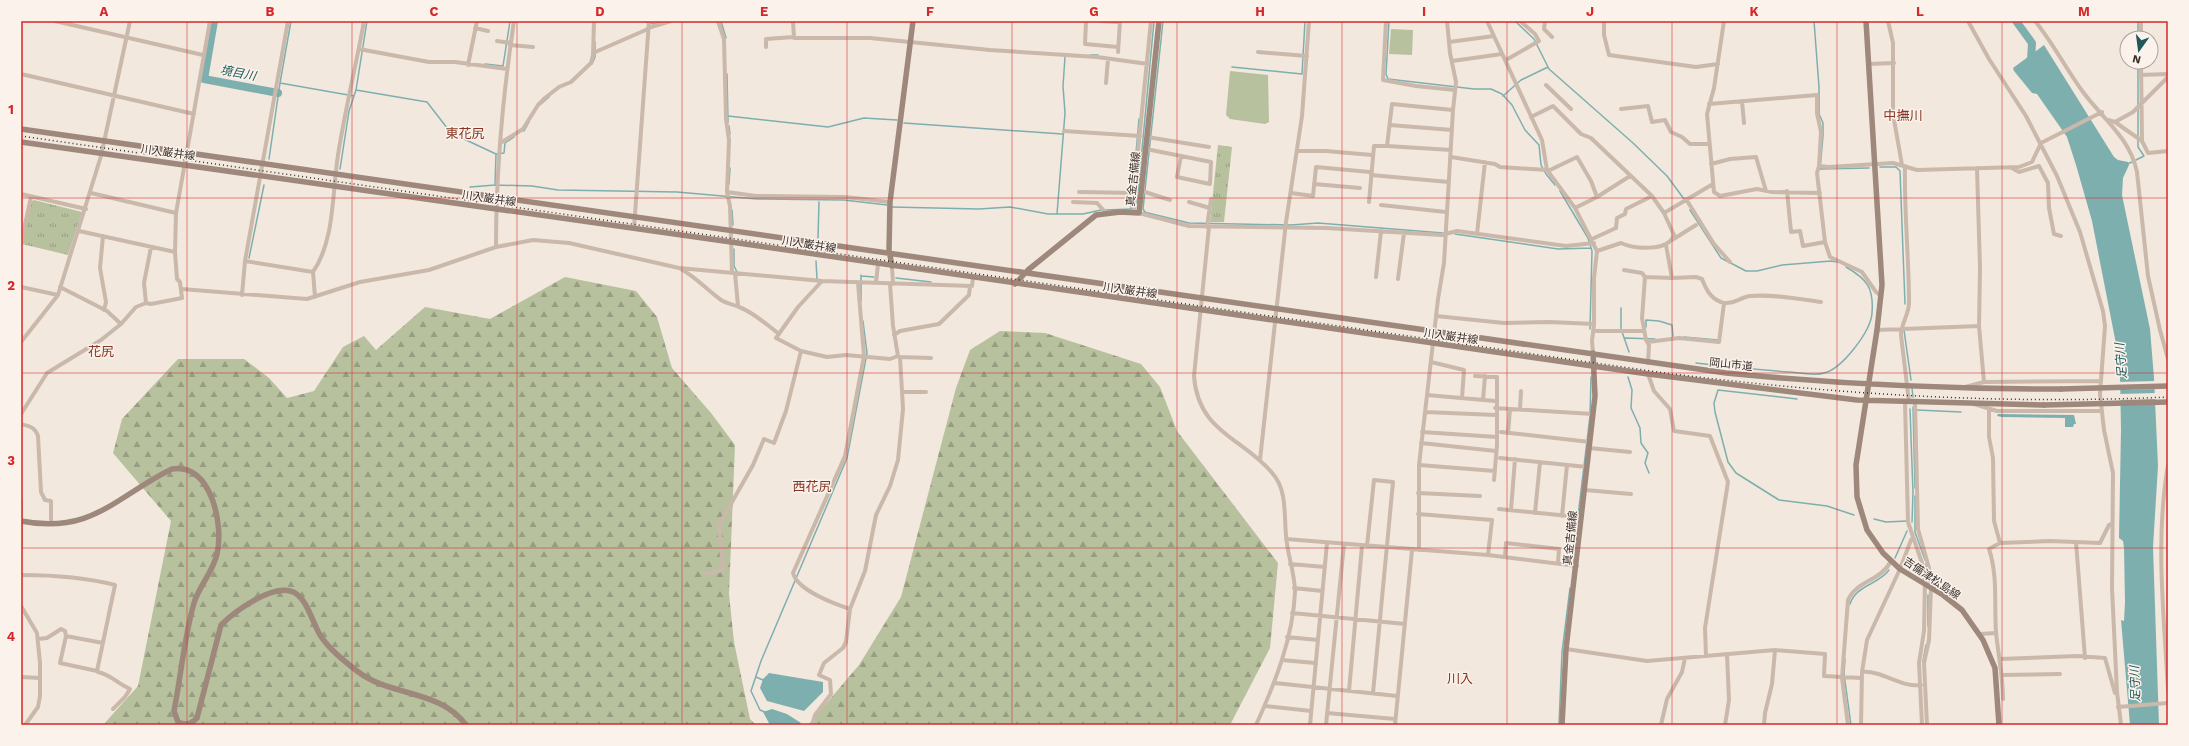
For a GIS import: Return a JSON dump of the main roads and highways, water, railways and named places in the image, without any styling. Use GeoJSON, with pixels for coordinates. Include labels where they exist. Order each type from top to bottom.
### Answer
{"type":"FeatureCollection","features":[{"type":"Feature","properties":{"kind":"main road"},"geometry":{"type":"LineString","coordinates":[[892,266],[890,254],[890,205],[913,21]]}},
{"type":"Feature","properties":{"kind":"main road","name":"真金吉備線"},"geometry":{"type":"LineString","coordinates":[[1015,284],[1025,273],[1096,215],[1104,211],[1136,213],[1144,191],[1149,150],[1159,21]]}},
{"type":"Feature","properties":{"kind":"main road","name":"吉備津松島線"},"geometry":{"type":"LineString","coordinates":[[1866,21],[1881,296],[1856,465],[1857,497],[1867,530],[1876,545],[1900,569],[1931,588],[1962,610],[1980,634],[1995,668],[1999,725]]}},
{"type":"Feature","properties":{"kind":"main road","name":"川入巌井線"},"geometry":{"type":"LineString","coordinates":[[21,129],[1202,299],[1593,353]]}},
{"type":"Feature","properties":{"kind":"main road","name":"川入巌井線"},"geometry":{"type":"LineString","coordinates":[[21,142],[102,152],[634,228],[1594,367]]}},
{"type":"Feature","properties":{"kind":"main road","name":"真金吉備線"},"geometry":{"type":"LineString","coordinates":[[1562,725],[1566,649],[1574,566],[1585,490],[1584,466],[1589,448],[1587,441],[1594,367],[1593,353]]}},
{"type":"Feature","properties":{"kind":"main road","name":"岡山市道"},"geometry":{"type":"LineString","coordinates":[[1593,353],[1648,363],[1783,379],[1869,383]]}},
{"type":"Feature","properties":{"kind":"main road","name":"岡山市道"},"geometry":{"type":"LineString","coordinates":[[1594,367],[1866,400]]}},
{"type":"Feature","properties":{"kind":"main road"},"geometry":{"type":"LineString","coordinates":[[1869,383],[1964,388],[2168,386]]}},
{"type":"Feature","properties":{"kind":"main road"},"geometry":{"type":"LineString","coordinates":[[1866,400],[2044,405],[2168,402]]}},
{"type":"Feature","properties":{"kind":"main road"},"geometry":{"type":"LineString","coordinates":[[22,521],[51,524],[76,520],[96,514],[172,469],[180,468],[188,470],[201,478],[207,487],[217,516],[219,545],[213,567],[198,593],[192,614],[174,711],[178,722],[183,725],[188,724],[197,718],[221,625],[227,618],[272,591],[283,590],[292,591],[299,596],[319,634],[329,646],[362,675],[379,684],[443,703],[456,712],[466,725]]}},
{"type":"Feature","properties":{"kind":"water"},"geometry":{"type":"Polygon","coordinates":[[[2044,45],[2114,157],[2118,160],[2128,162],[2129,165],[2123,178],[2122,195],[2150,329],[2154,378],[2158,466],[2153,547],[2159,725],[2130,725],[2121,620],[2124,621],[2125,602],[2124,548],[2123,541],[2119,538],[2121,430],[2120,375],[2116,344],[2092,221],[2067,137],[2037,94],[2032,93],[2013,68],[2044,45]]]}},
{"type":"Feature","properties":{"kind":"water"},"geometry":{"type":"Polygon","coordinates":[[[1998,414],[2074,415],[2076,424],[2074,424],[2073,427],[2065,427],[2065,418],[2002,417],[1997,416],[1998,414]]]}},
{"type":"Feature","properties":{"kind":"water"},"geometry":{"type":"Polygon","coordinates":[[[769,673],[823,682],[823,692],[804,711],[767,701],[760,688],[763,679],[769,673]]]}},
{"type":"Feature","properties":{"kind":"water"},"geometry":{"type":"Polygon","coordinates":[[[772,709],[787,714],[801,723],[800,725],[770,725],[763,712],[772,709]]]}},
{"type":"Feature","properties":{"kind":"waterway","name":"境目川"},"geometry":{"type":"LineString","coordinates":[[214,21],[204,79],[278,93]]}},
{"type":"Feature","properties":{"kind":"waterway"},"geometry":{"type":"LineString","coordinates":[[280,83],[291,21]]}},
{"type":"Feature","properties":{"kind":"waterway"},"geometry":{"type":"LineString","coordinates":[[340,169],[349,111],[356,90],[367,21]]}},
{"type":"Feature","properties":{"kind":"waterway"},"geometry":{"type":"LineString","coordinates":[[485,64],[503,66],[510,21]]}},
{"type":"Feature","properties":{"kind":"waterway"},"geometry":{"type":"LineString","coordinates":[[642,21],[654,24],[660,22]]}},
{"type":"Feature","properties":{"kind":"waterway"},"geometry":{"type":"LineString","coordinates":[[721,21],[726,38]]}},
{"type":"Feature","properties":{"kind":"waterway"},"geometry":{"type":"LineString","coordinates":[[1137,203],[1154,21]]}},
{"type":"Feature","properties":{"kind":"waterway"},"geometry":{"type":"LineString","coordinates":[[1145,212],[1143,209],[1163,21]]}},
{"type":"Feature","properties":{"kind":"waterway"},"geometry":{"type":"LineString","coordinates":[[1232,67],[1302,74],[1305,21]]}},
{"type":"Feature","properties":{"kind":"waterway"},"geometry":{"type":"LineString","coordinates":[[1389,21],[1386,74],[1388,79],[1474,89],[1491,89],[1502,94],[1512,105],[1525,130],[1539,145],[1541,165],[1555,185]]}},
{"type":"Feature","properties":{"kind":"waterway"},"geometry":{"type":"LineString","coordinates":[[1515,21],[1534,39],[1549,69],[1633,143],[1667,176],[1684,199]]}},
{"type":"Feature","properties":{"kind":"waterway"},"geometry":{"type":"LineString","coordinates":[[1814,21],[1819,87],[1819,114],[1823,123],[1820,169],[1869,168]]}},
{"type":"Feature","properties":{"kind":"waterway","name":"足守川"},"geometry":{"type":"LineString","coordinates":[[2016,21],[2032,43],[2031,60],[2034,64]]}},
{"type":"Feature","properties":{"kind":"waterway"},"geometry":{"type":"LineString","coordinates":[[2138,21],[2138,30]]}},
{"type":"Feature","properties":{"kind":"waterway"},"geometry":{"type":"LineString","coordinates":[[592,64],[595,57],[595,42]]}},
{"type":"Feature","properties":{"kind":"waterway"},"geometry":{"type":"LineString","coordinates":[[1090,55],[1098,55]]}},
{"type":"Feature","properties":{"kind":"waterway"},"geometry":{"type":"LineString","coordinates":[[1057,214],[1065,113],[1063,86],[1065,57]]}},
{"type":"Feature","properties":{"kind":"waterway"},"geometry":{"type":"LineString","coordinates":[[1503,96],[1521,80],[1548,67]]}},
{"type":"Feature","properties":{"kind":"waterway"},"geometry":{"type":"LineString","coordinates":[[2138,70],[2138,105]]}},
{"type":"Feature","properties":{"kind":"waterway"},"geometry":{"type":"LineString","coordinates":[[727,74],[728,122]]}},
{"type":"Feature","properties":{"kind":"waterway"},"geometry":{"type":"LineString","coordinates":[[269,159],[280,83],[354,96]]}},
{"type":"Feature","properties":{"kind":"waterway"},"geometry":{"type":"LineString","coordinates":[[356,90],[427,102],[451,133],[496,154]]}},
{"type":"Feature","properties":{"kind":"waterway"},"geometry":{"type":"LineString","coordinates":[[541,104],[549,97]]}},
{"type":"Feature","properties":{"kind":"waterway"},"geometry":{"type":"LineString","coordinates":[[2136,160],[2144,156],[2138,147],[2138,109]]}},
{"type":"Feature","properties":{"kind":"waterway"},"geometry":{"type":"LineString","coordinates":[[728,116],[828,127],[864,118],[897,120]]}},
{"type":"Feature","properties":{"kind":"waterway"},"geometry":{"type":"LineString","coordinates":[[1131,209],[1139,119]]}},
{"type":"Feature","properties":{"kind":"waterway"},"geometry":{"type":"LineString","coordinates":[[524,131],[529,122]]}},
{"type":"Feature","properties":{"kind":"waterway"},"geometry":{"type":"LineString","coordinates":[[904,123],[1062,134]]}},
{"type":"Feature","properties":{"kind":"waterway"},"geometry":{"type":"LineString","coordinates":[[729,126],[730,134]]}},
{"type":"Feature","properties":{"kind":"waterway"},"geometry":{"type":"LineString","coordinates":[[470,187],[495,185],[496,154],[504,153],[505,143],[514,137]]}},
{"type":"Feature","properties":{"kind":"waterway"},"geometry":{"type":"LineString","coordinates":[[2127,164],[2132,162]]}},
{"type":"Feature","properties":{"kind":"waterway"},"geometry":{"type":"LineString","coordinates":[[1880,167],[1896,167],[1900,171],[1905,304]]}},
{"type":"Feature","properties":{"kind":"waterway"},"geometry":{"type":"LineString","coordinates":[[729,184],[730,168]]}},
{"type":"Feature","properties":{"kind":"waterway"},"geometry":{"type":"LineString","coordinates":[[249,258],[264,185]]}},
{"type":"Feature","properties":{"kind":"waterway"},"geometry":{"type":"LineString","coordinates":[[495,185],[532,186],[558,190],[677,192],[757,199],[844,200],[887,205]]}},
{"type":"Feature","properties":{"kind":"waterway"},"geometry":{"type":"LineString","coordinates":[[1560,191],[1588,238],[1592,251],[1590,329]]}},
{"type":"Feature","properties":{"kind":"waterway"},"geometry":{"type":"LineString","coordinates":[[818,238],[819,202]]}},
{"type":"Feature","properties":{"kind":"waterway"},"geometry":{"type":"LineString","coordinates":[[891,207],[979,209],[1010,207],[1048,214],[1083,214],[1101,210]]}},
{"type":"Feature","properties":{"kind":"waterway"},"geometry":{"type":"LineString","coordinates":[[1105,210],[1132,209]]}},
{"type":"Feature","properties":{"kind":"waterway"},"geometry":{"type":"LineString","coordinates":[[732,210],[733,225]]}},
{"type":"Feature","properties":{"kind":"waterway"},"geometry":{"type":"LineString","coordinates":[[1690,210],[1721,258],[1746,271],[1757,271],[1782,265],[1831,261],[1837,262]]}},
{"type":"Feature","properties":{"kind":"waterway"},"geometry":{"type":"LineString","coordinates":[[1144,212],[1189,223],[1291,225],[1318,223],[1443,233]]}},
{"type":"Feature","properties":{"kind":"waterway"},"geometry":{"type":"LineString","coordinates":[[1455,234],[1558,249],[1591,248]]}},
{"type":"Feature","properties":{"kind":"waterway"},"geometry":{"type":"LineString","coordinates":[[734,249],[734,266],[737,272]]}},
{"type":"Feature","properties":{"kind":"waterway"},"geometry":{"type":"LineString","coordinates":[[816,261],[817,279]]}},
{"type":"Feature","properties":{"kind":"waterway"},"geometry":{"type":"LineString","coordinates":[[1696,363],[1812,374],[1820,374],[1831,370],[1847,357],[1861,339],[1867,329],[1872,313],[1872,297],[1868,285],[1864,280],[1846,267]]}},
{"type":"Feature","properties":{"kind":"waterway"},"geometry":{"type":"LineString","coordinates":[[861,275],[861,301]]}},
{"type":"Feature","properties":{"kind":"waterway"},"geometry":{"type":"LineString","coordinates":[[861,276],[874,277]]}},
{"type":"Feature","properties":{"kind":"waterway"},"geometry":{"type":"LineString","coordinates":[[896,278],[931,282]]}},
{"type":"Feature","properties":{"kind":"waterway"},"geometry":{"type":"LineString","coordinates":[[1621,308],[1621,329],[1629,352]]}},
{"type":"Feature","properties":{"kind":"waterway"},"geometry":{"type":"LineString","coordinates":[[1646,327],[1646,320],[1659,321],[1672,325],[1673,337]]}},
{"type":"Feature","properties":{"kind":"waterway"},"geometry":{"type":"LineString","coordinates":[[765,712],[760,710],[751,691],[761,661],[847,458],[867,353],[863,321]]}},
{"type":"Feature","properties":{"kind":"waterway"},"geometry":{"type":"LineString","coordinates":[[1904,330],[1911,380]]}},
{"type":"Feature","properties":{"kind":"waterway"},"geometry":{"type":"LineString","coordinates":[[1684,337],[1718,340]]}},
{"type":"Feature","properties":{"kind":"waterway"},"geometry":{"type":"LineString","coordinates":[[1625,338],[1655,339]]}},
{"type":"Feature","properties":{"kind":"waterway"},"geometry":{"type":"LineString","coordinates":[[1578,516],[1590,416],[1591,377]]}},
{"type":"Feature","properties":{"kind":"waterway"},"geometry":{"type":"LineString","coordinates":[[1628,377],[1632,390],[1631,408],[1640,428],[1641,443],[1648,453],[1645,463],[1649,473]]}},
{"type":"Feature","properties":{"kind":"waterway"},"geometry":{"type":"LineString","coordinates":[[1912,388],[1913,397]]}},
{"type":"Feature","properties":{"kind":"waterway"},"geometry":{"type":"LineString","coordinates":[[1797,399],[1718,390],[1714,403],[1715,412],[1728,462],[1736,473],[1779,500],[1827,506],[1854,515]]}},
{"type":"Feature","properties":{"kind":"waterway"},"geometry":{"type":"LineString","coordinates":[[1913,407],[1915,488]]}},
{"type":"Feature","properties":{"kind":"waterway"},"geometry":{"type":"LineString","coordinates":[[1910,409],[1913,493],[1912,522]]}},
{"type":"Feature","properties":{"kind":"waterway"},"geometry":{"type":"LineString","coordinates":[[1917,410],[1961,412]]}},
{"type":"Feature","properties":{"kind":"waterway"},"geometry":{"type":"LineString","coordinates":[[1915,496],[1915,532],[1925,560]]}},
{"type":"Feature","properties":{"kind":"waterway"},"geometry":{"type":"LineString","coordinates":[[1874,519],[1886,522],[1907,521]]}},
{"type":"Feature","properties":{"kind":"waterway"},"geometry":{"type":"LineString","coordinates":[[1895,558],[1907,531]]}},
{"type":"Feature","properties":{"kind":"waterway"},"geometry":{"type":"LineString","coordinates":[[1926,564],[1927,580]]}},
{"type":"Feature","properties":{"kind":"waterway"},"geometry":{"type":"LineString","coordinates":[[1850,604],[1857,593],[1879,579],[1889,570]]}},
{"type":"Feature","properties":{"kind":"waterway"},"geometry":{"type":"LineString","coordinates":[[1559,725],[1562,652],[1570,588]]}},
{"type":"Feature","properties":{"kind":"waterway"},"geometry":{"type":"LineString","coordinates":[[1928,595],[1928,626]]}},
{"type":"Feature","properties":{"kind":"waterway"},"geometry":{"type":"LineString","coordinates":[[1923,661],[1926,645]]}},
{"type":"Feature","properties":{"kind":"waterway"},"geometry":{"type":"LineString","coordinates":[[1845,659],[1844,674],[1851,725]]}},
{"type":"Feature","properties":{"kind":"waterway"},"geometry":{"type":"LineString","coordinates":[[756,677],[763,680]]}},
{"type":"Feature","properties":{"kind":"railway"},"geometry":{"type":"LineString","coordinates":[[21,136],[1665,373],[1790,387],[1916,396],[2042,400],[2168,397]]}},
{"type":"Feature","properties":{"kind":"district","name":"中撫川"},"geometry":{"type":"Point","coordinates":[1903,115]}},
{"type":"Feature","properties":{"kind":"district","name":"東花尻"},"geometry":{"type":"Point","coordinates":[465,133]}},
{"type":"Feature","properties":{"kind":"district","name":"花尻"},"geometry":{"type":"Point","coordinates":[101,351]}},
{"type":"Feature","properties":{"kind":"district","name":"西花尻"},"geometry":{"type":"Point","coordinates":[812,486]}},
{"type":"Feature","properties":{"kind":"district","name":"川入"},"geometry":{"type":"Point","coordinates":[1460,678]}}]}
